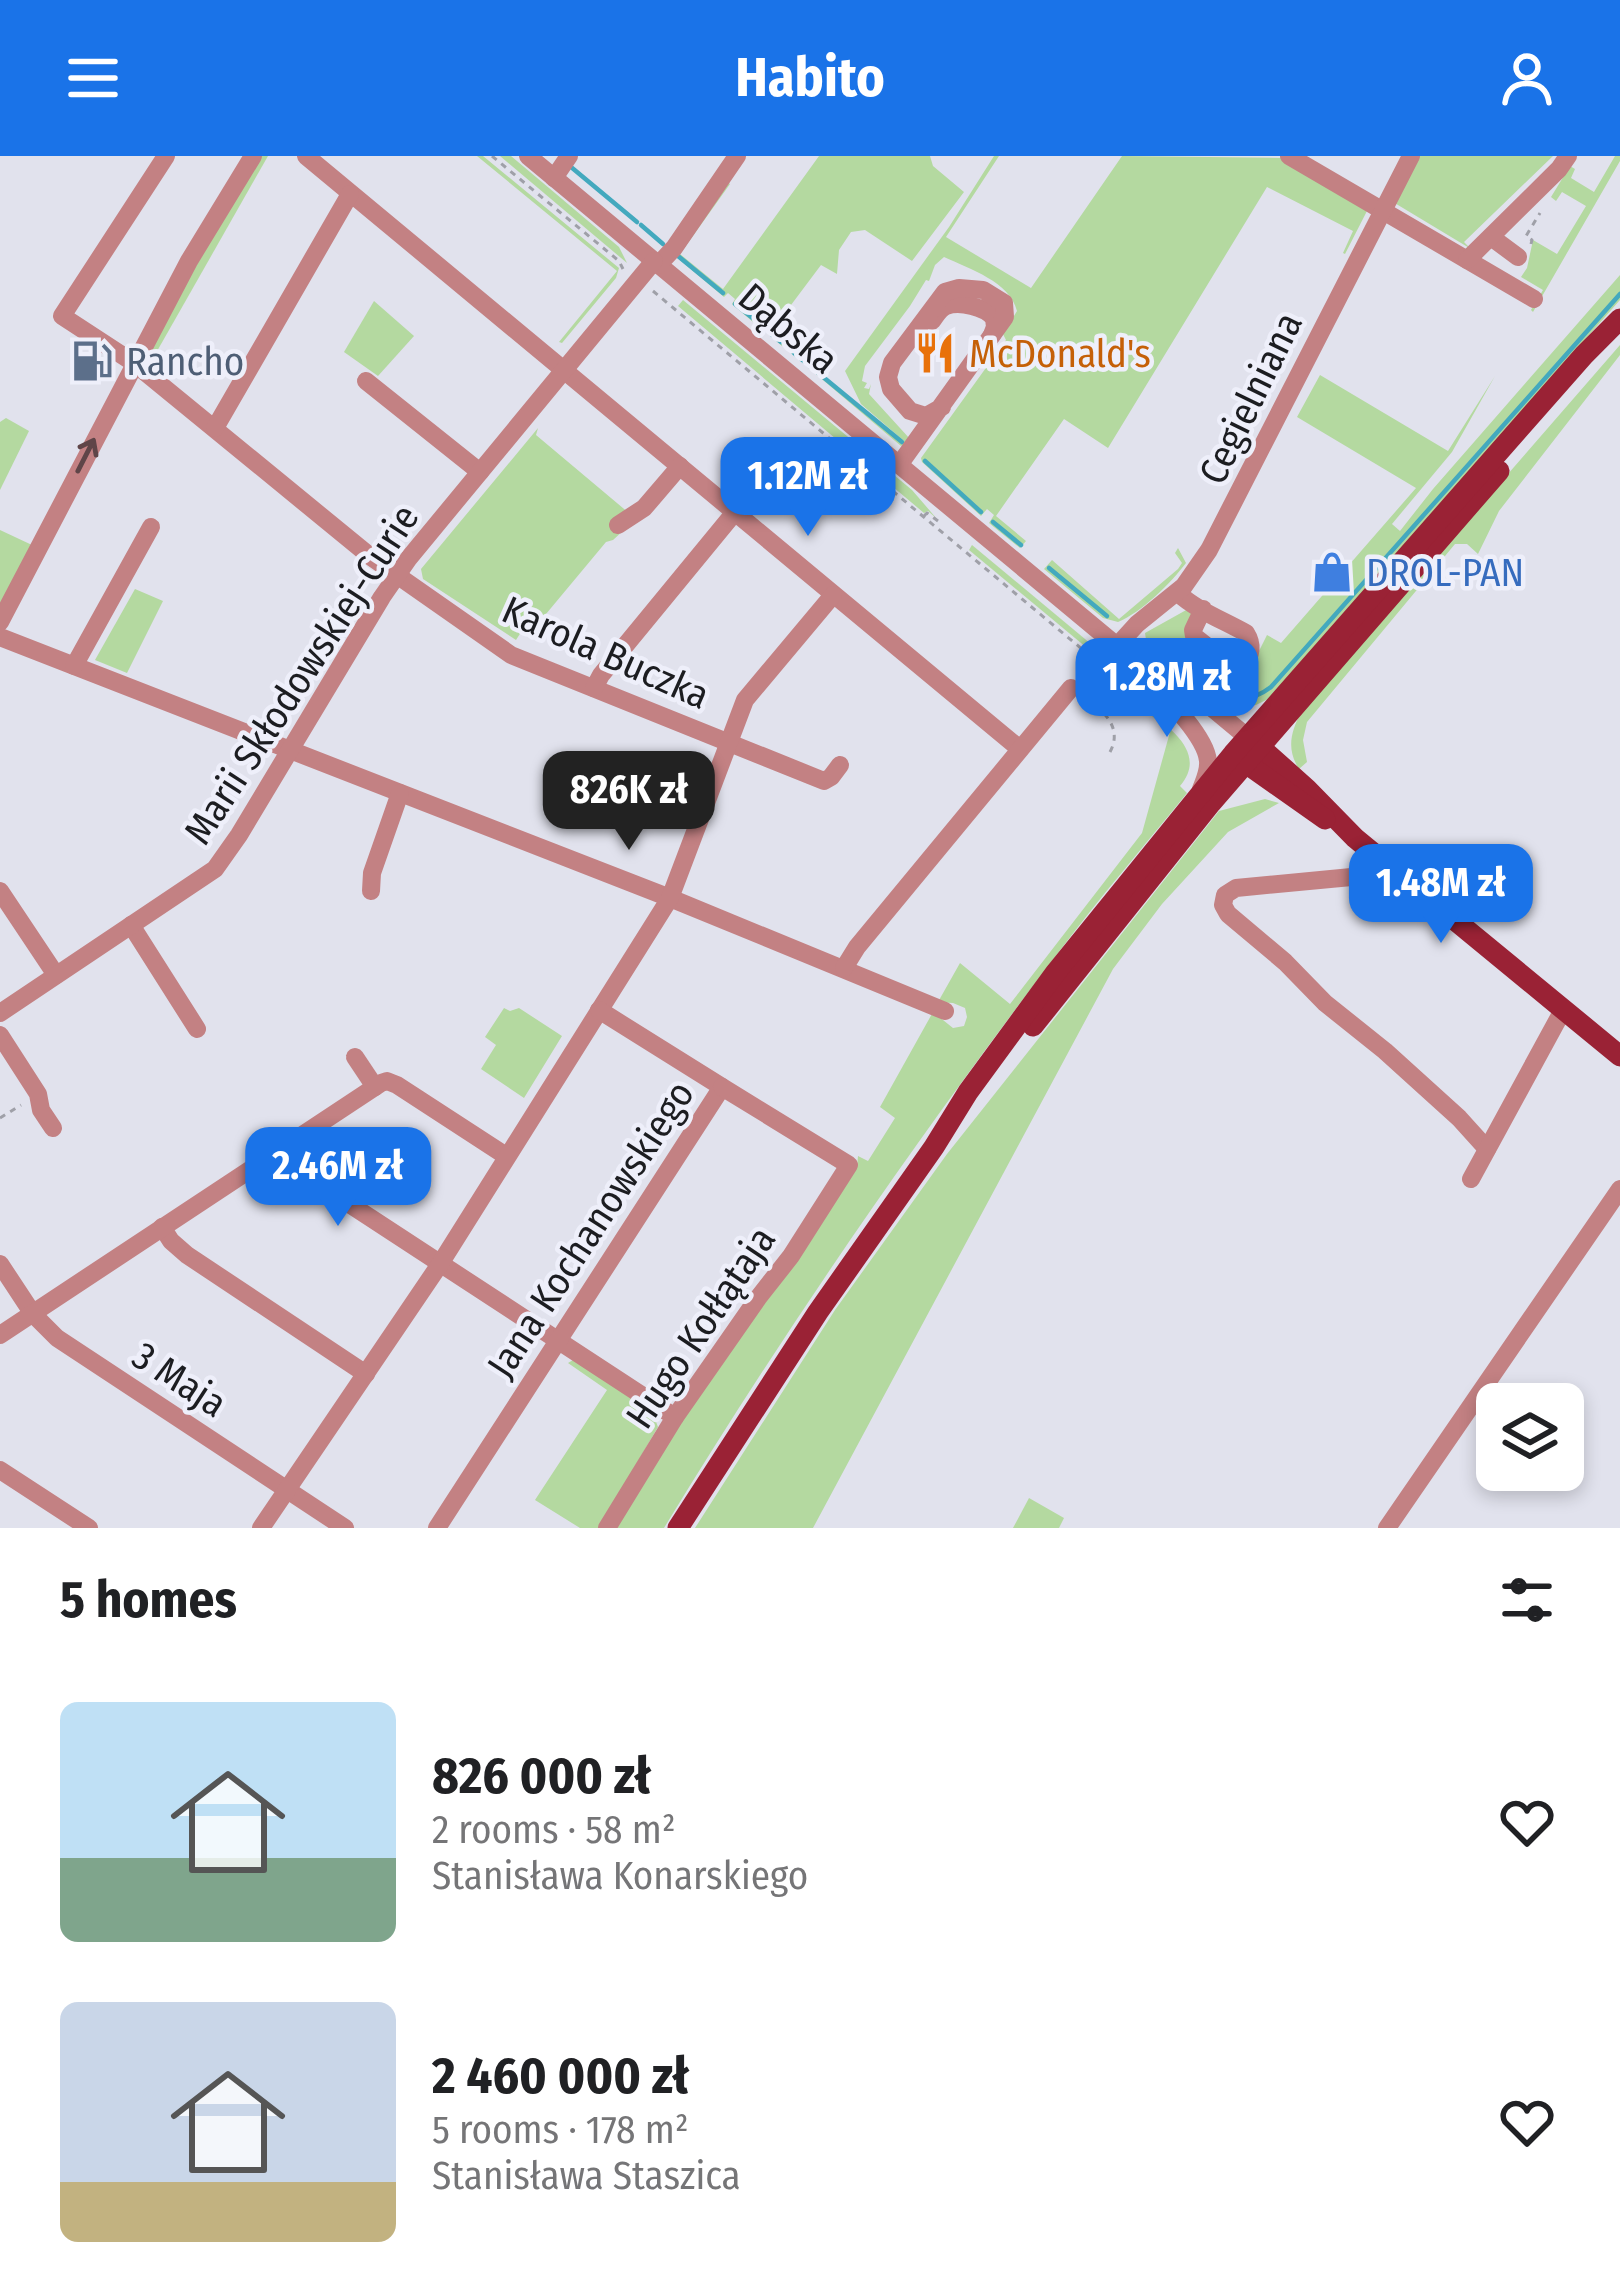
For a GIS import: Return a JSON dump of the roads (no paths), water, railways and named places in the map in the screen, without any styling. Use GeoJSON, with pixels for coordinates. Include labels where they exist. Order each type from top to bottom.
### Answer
{"type":"FeatureCollection","features":[{"type":"Feature","properties":{"kind":"main road"},"geometry":{"type":"LineString","coordinates":[[934,1147],[1246,750],[1493,478],[1620,320]]}},
{"type":"Feature","properties":{"kind":"main road"},"geometry":{"type":"LineString","coordinates":[[1280,711],[1295,778]]}},
{"type":"Feature","properties":{"kind":"main road"},"geometry":{"type":"LineString","coordinates":[[678,1528],[788,1357],[1039,994],[1200,794],[1246,750]]}},
{"type":"Feature","properties":{"kind":"main road","name":"Dąbska"},"geometry":{"type":"LineString","coordinates":[[1246,750],[1295,778],[1355,838]]}},
{"type":"Feature","properties":{"kind":"main road","name":"Dąbska"},"geometry":{"type":"LineString","coordinates":[[1246,750],[1620,1056]]}},
{"type":"Feature","properties":{"kind":"street","name":"Karola Buczka"},"geometry":{"type":"LineString","coordinates":[[166,156],[62,316],[134,363],[396,576],[511,655],[824,781],[839,765]]}},
{"type":"Feature","properties":{"kind":"street"},"geometry":{"type":"LineString","coordinates":[[0,622],[189,261],[253,156]]}},
{"type":"Feature","properties":{"kind":"street"},"geometry":{"type":"LineString","coordinates":[[306,156],[1020,749]]}},
{"type":"Feature","properties":{"kind":"street","name":"Dąbska"},"geometry":{"type":"LineString","coordinates":[[528,156],[1117,646],[1173,678],[1222,715],[1246,750]]}},
{"type":"Feature","properties":{"kind":"street"},"geometry":{"type":"LineString","coordinates":[[554,178],[569,156]]}},
{"type":"Feature","properties":{"kind":"street","name":"Marii Skłodowskiej-Curie"},"geometry":{"type":"LineString","coordinates":[[0,1013],[215,868],[396,576],[565,369],[674,248],[737,156]]}},
{"type":"Feature","properties":{"kind":"street"},"geometry":{"type":"LineString","coordinates":[[1289,156],[1534,299]]}},
{"type":"Feature","properties":{"kind":"street","name":"Cegielniana"},"geometry":{"type":"LineString","coordinates":[[1117,646],[1178,593],[1204,558],[1411,156]]}},
{"type":"Feature","properties":{"kind":"street"},"geometry":{"type":"LineString","coordinates":[[1467,260],[1568,156]]}},
{"type":"Feature","properties":{"kind":"street"},"geometry":{"type":"LineString","coordinates":[[215,428],[350,194]]}},
{"type":"Feature","properties":{"kind":"street"},"geometry":{"type":"LineString","coordinates":[[1492,237],[1523,244]]}},
{"type":"Feature","properties":{"kind":"street"},"geometry":{"type":"LineString","coordinates":[[899,465],[919,439],[942,407],[993,326],[1006,314],[1000,298],[978,289],[959,287],[945,292],[890,365],[892,390],[921,423],[919,439]]}},
{"type":"Feature","properties":{"kind":"street"},"geometry":{"type":"LineString","coordinates":[[892,390],[892,377],[938,312],[950,305],[980,308],[990,312],[993,326]]}},
{"type":"Feature","properties":{"kind":"street"},"geometry":{"type":"LineString","coordinates":[[367,381],[480,472]]}},
{"type":"Feature","properties":{"kind":"street"},"geometry":{"type":"LineString","coordinates":[[908,408],[926,416],[942,407]]}},
{"type":"Feature","properties":{"kind":"street"},"geometry":{"type":"LineString","coordinates":[[618,525],[644,508],[680,466]]}},
{"type":"Feature","properties":{"kind":"street"},"geometry":{"type":"LineString","coordinates":[[594,688],[735,512]]}},
{"type":"Feature","properties":{"kind":"street"},"geometry":{"type":"LineString","coordinates":[[74,666],[152,527]]}},
{"type":"Feature","properties":{"kind":"street"},"geometry":{"type":"LineString","coordinates":[[1178,593],[1219,637]]}},
{"type":"Feature","properties":{"kind":"street"},"geometry":{"type":"LineString","coordinates":[[261,1528],[440,1264],[670,898],[745,700],[833,595]]}},
{"type":"Feature","properties":{"kind":"street"},"geometry":{"type":"LineString","coordinates":[[0,637],[670,898],[945,1011]]}},
{"type":"Feature","properties":{"kind":"street","name":"Dąbska"},"geometry":{"type":"LineString","coordinates":[[1117,646],[1152,695],[1204,745],[1208,770],[1200,794]]}},
{"type":"Feature","properties":{"kind":"street"},"geometry":{"type":"LineString","coordinates":[[844,968],[1070,688]]}},
{"type":"Feature","properties":{"kind":"street","name":"Dąbska"},"geometry":{"type":"LineString","coordinates":[[1152,695],[1246,750]]}},
{"type":"Feature","properties":{"kind":"street"},"geometry":{"type":"LineString","coordinates":[[1222,715],[1280,711]]}},
{"type":"Feature","properties":{"kind":"street"},"geometry":{"type":"LineString","coordinates":[[371,891],[372,873],[400,794]]}},
{"type":"Feature","properties":{"kind":"street"},"geometry":{"type":"LineString","coordinates":[[1380,859],[1362,876],[1236,888],[1225,895],[1223,904],[1228,914],[1444,1105],[1487,1149]]}},
{"type":"Feature","properties":{"kind":"street"},"geometry":{"type":"LineString","coordinates":[[0,891],[56,976]]}},
{"type":"Feature","properties":{"kind":"street"},"geometry":{"type":"LineString","coordinates":[[131,925],[197,1029]]}},
{"type":"Feature","properties":{"kind":"street","name":"Jana Kochanowskiego"},"geometry":{"type":"LineString","coordinates":[[437,1528],[722,1087],[599,1010]]}},
{"type":"Feature","properties":{"kind":"street"},"geometry":{"type":"LineString","coordinates":[[1471,1179],[1563,1010]]}},
{"type":"Feature","properties":{"kind":"street"},"geometry":{"type":"LineString","coordinates":[[0,1035],[38,1094],[52,1128]]}},
{"type":"Feature","properties":{"kind":"street"},"geometry":{"type":"LineString","coordinates":[[355,1057],[376,1087]]}},
{"type":"Feature","properties":{"kind":"street"},"geometry":{"type":"LineString","coordinates":[[0,1335],[387,1082],[506,1156]]}},
{"type":"Feature","properties":{"kind":"street","name":"Hugo Kołłątaja"},"geometry":{"type":"LineString","coordinates":[[607,1528],[676,1418],[849,1165],[722,1087]]}},
{"type":"Feature","properties":{"kind":"street"},"geometry":{"type":"LineString","coordinates":[[279,1150],[290,1165],[676,1418]]}},
{"type":"Feature","properties":{"kind":"street"},"geometry":{"type":"LineString","coordinates":[[1387,1528],[1620,1189]]}},
{"type":"Feature","properties":{"kind":"street"},"geometry":{"type":"LineString","coordinates":[[162,1227],[187,1255],[366,1374]]}},
{"type":"Feature","properties":{"kind":"street","name":"3 Maja"},"geometry":{"type":"LineString","coordinates":[[0,1264],[33,1314],[57,1338],[345,1528]]}},
{"type":"Feature","properties":{"kind":"street"},"geometry":{"type":"LineString","coordinates":[[0,1470],[89,1528]]}},
{"type":"Feature","properties":{"kind":"waterway"},"geometry":{"type":"LineString","coordinates":[[571,167],[637,222]]}},
{"type":"Feature","properties":{"kind":"waterway"},"geometry":{"type":"LineString","coordinates":[[641,225],[663,244]]}},
{"type":"Feature","properties":{"kind":"waterway"},"geometry":{"type":"LineString","coordinates":[[678,256],[723,293]]}},
{"type":"Feature","properties":{"kind":"waterway"},"geometry":{"type":"LineString","coordinates":[[1212,690],[1242,698],[1271,687],[1620,294]]}},
{"type":"Feature","properties":{"kind":"waterway"},"geometry":{"type":"LineString","coordinates":[[735,304],[760,324]]}},
{"type":"Feature","properties":{"kind":"waterway"},"geometry":{"type":"LineString","coordinates":[[772,335],[781,342]]}},
{"type":"Feature","properties":{"kind":"waterway"},"geometry":{"type":"LineString","coordinates":[[794,353],[902,442]]}},
{"type":"Feature","properties":{"kind":"waterway"},"geometry":{"type":"LineString","coordinates":[[925,461],[981,512]]}},
{"type":"Feature","properties":{"kind":"waterway"},"geometry":{"type":"LineString","coordinates":[[993,522],[1021,545]]}},
{"type":"Feature","properties":{"kind":"waterway"},"geometry":{"type":"LineString","coordinates":[[1049,568],[1107,616]]}},
{"type":"Feature","properties":{"kind":"place","name":"McDonald's"},"geometry":{"type":"Point","coordinates":[935,353]}},
{"type":"Feature","properties":{"kind":"place","name":"Rancho"},"geometry":{"type":"Point","coordinates":[92,361]}},
{"type":"Feature","properties":{"kind":"place","name":"DROL-PAN"},"geometry":{"type":"Point","coordinates":[1332,572]}}]}
